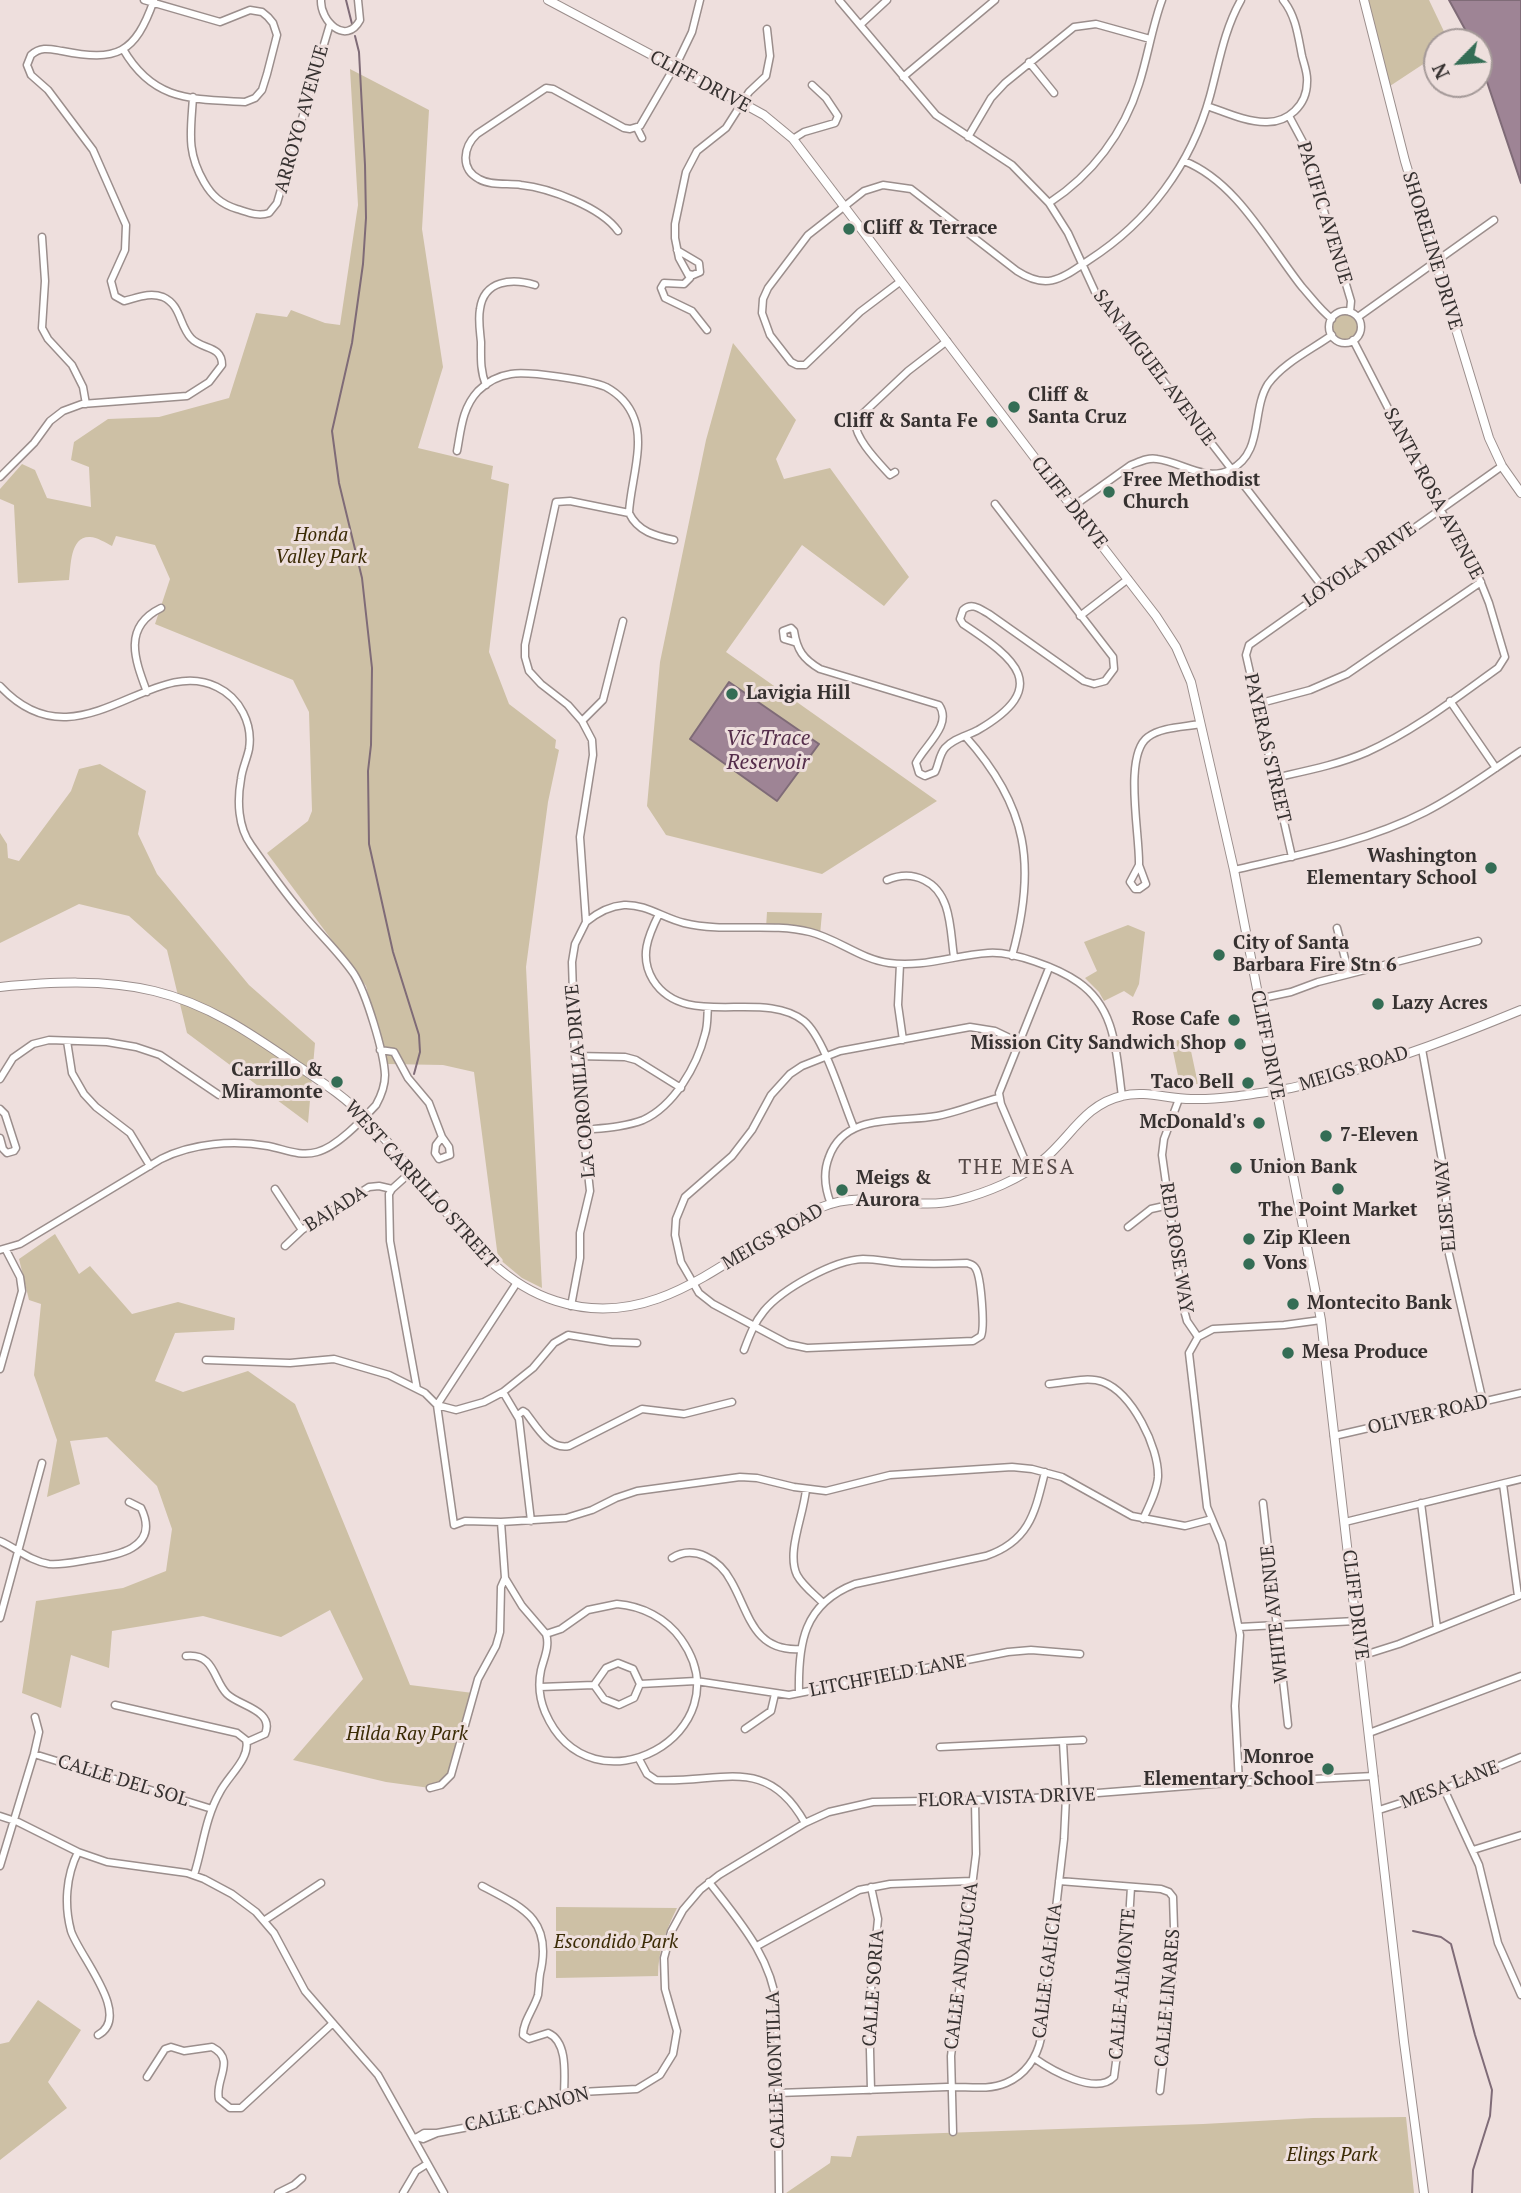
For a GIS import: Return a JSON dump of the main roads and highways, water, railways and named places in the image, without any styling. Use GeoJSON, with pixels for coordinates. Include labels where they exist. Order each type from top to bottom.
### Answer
{"type":"FeatureCollection","features":[{"type":"Feature","properties":{"kind":"main road","name":"CLIFF DRIVE"},"geometry":{"type":"LineString","coordinates":[[548,0],[764,115],[793,139],[1157,616],[1176,646],[1191,682],[1234,870],[1321,1320],[1404,2042],[1424,2193]]}},
{"type":"Feature","properties":{"kind":"main road","name":"SHORELINE DRIVE"},"geometry":{"type":"LineString","coordinates":[[1364,0],[1385,90],[1489,438],[1502,467],[1521,493]]}},
{"type":"Feature","properties":{"kind":"main road","name":"WEST CARRILLO STREET"},"geometry":{"type":"LineString","coordinates":[[0,987],[106,984],[150,990],[191,1002],[223,1017],[333,1090],[364,1116],[482,1254],[516,1284],[571,1306]]}},
{"type":"Feature","properties":{"kind":"main road","name":"MEIGS ROAD"},"geometry":{"type":"LineString","coordinates":[[571,1306],[595,1309],[633,1306],[660,1300],[808,1214],[831,1204],[865,1198],[925,1204],[949,1202],[976,1194],[1029,1170],[1047,1157],[1088,1114],[1104,1103],[1122,1096],[1147,1094],[1179,1099],[1209,1099],[1276,1090],[1352,1071],[1422,1049],[1521,1010]]}},
{"type":"Feature","properties":{"kind":"water"},"geometry":{"type":"Polygon","coordinates":[[[1449,0],[1521,0],[1521,183],[1492,98],[1493,28],[1464,28],[1449,0]]]}},
{"type":"Feature","properties":{"kind":"water","name":"Vic Trace Reservoir"},"geometry":{"type":"Polygon","coordinates":[[[729,682],[819,744],[777,801],[690,739],[729,682]]]}},
{"type":"Feature","properties":{"kind":"waterway"},"geometry":{"type":"LineString","coordinates":[[346,0],[352,24]]}},
{"type":"Feature","properties":{"kind":"waterway"},"geometry":{"type":"LineString","coordinates":[[355,36],[359,52],[366,218],[363,264],[352,343],[332,431],[339,483],[362,578],[372,668],[368,771],[369,844],[393,952],[419,1035],[420,1052],[414,1074]]}},
{"type":"Feature","properties":{"kind":"waterway"},"geometry":{"type":"LineString","coordinates":[[1413,1931],[1441,1937],[1451,1944],[1492,2090],[1490,2116],[1473,2170],[1472,2193]]}},
{"type":"Feature","properties":{"kind":"place","name":"Cliff & Terrace"},"geometry":{"type":"Point","coordinates":[849,229]}},
{"type":"Feature","properties":{"kind":"place","name":"Cliff & Santa Cruz"},"geometry":{"type":"Point","coordinates":[1014,407]}},
{"type":"Feature","properties":{"kind":"place","name":"Cliff & Santa Fe"},"geometry":{"type":"Point","coordinates":[992,422]}},
{"type":"Feature","properties":{"kind":"place","name":"Free Methodist Church"},"geometry":{"type":"Point","coordinates":[1109,492]}},
{"type":"Feature","properties":{"kind":"place","name":"Lavigia Hill"},"geometry":{"type":"Point","coordinates":[732,694]}},
{"type":"Feature","properties":{"kind":"place","name":"Washington Elementary School"},"geometry":{"type":"Point","coordinates":[1491,868]}},
{"type":"Feature","properties":{"kind":"place","name":"City of Santa Barbara Fire Stn 6"},"geometry":{"type":"Point","coordinates":[1219,955]}},
{"type":"Feature","properties":{"kind":"place","name":"Lazy Acres"},"geometry":{"type":"Point","coordinates":[1378,1004]}},
{"type":"Feature","properties":{"kind":"place","name":"Rose Cafe"},"geometry":{"type":"Point","coordinates":[1234,1020]}},
{"type":"Feature","properties":{"kind":"place","name":"Mission City Sandwich Shop"},"geometry":{"type":"Point","coordinates":[1240,1044]}},
{"type":"Feature","properties":{"kind":"place","name":"Carrillo & Miramonte"},"geometry":{"type":"Point","coordinates":[337,1082]}},
{"type":"Feature","properties":{"kind":"place","name":"Taco Bell"},"geometry":{"type":"Point","coordinates":[1248,1083]}},
{"type":"Feature","properties":{"kind":"place","name":"McDonald's"},"geometry":{"type":"Point","coordinates":[1259,1123]}},
{"type":"Feature","properties":{"kind":"place","name":"7-Eleven"},"geometry":{"type":"Point","coordinates":[1326,1136]}},
{"type":"Feature","properties":{"kind":"place","name":"Union Bank"},"geometry":{"type":"Point","coordinates":[1236,1168]}},
{"type":"Feature","properties":{"kind":"place","name":"The Point Market"},"geometry":{"type":"Point","coordinates":[1338,1189]}},
{"type":"Feature","properties":{"kind":"place","name":"Meigs & Aurora"},"geometry":{"type":"Point","coordinates":[842,1190]}},
{"type":"Feature","properties":{"kind":"place","name":"Zip Kleen"},"geometry":{"type":"Point","coordinates":[1249,1239]}},
{"type":"Feature","properties":{"kind":"place","name":"Vons"},"geometry":{"type":"Point","coordinates":[1249,1264]}},
{"type":"Feature","properties":{"kind":"place","name":"Montecito Bank"},"geometry":{"type":"Point","coordinates":[1293,1304]}},
{"type":"Feature","properties":{"kind":"place","name":"Mesa Produce"},"geometry":{"type":"Point","coordinates":[1288,1353]}},
{"type":"Feature","properties":{"kind":"place","name":"Monroe Elementary School"},"geometry":{"type":"Point","coordinates":[1328,1769]}},
{"type":"Feature","properties":{"kind":"district","name":"THE MESA"},"geometry":{"type":"Point","coordinates":[1017,1168]}},
{"type":"Feature","properties":{"kind":"park label","name":"Honda Valley Park"},"geometry":{"type":"Point","coordinates":[321,547]}},
{"type":"Feature","properties":{"kind":"park label","name":"Hilda Ray Park"},"geometry":{"type":"Point","coordinates":[407,1735]}},
{"type":"Feature","properties":{"kind":"park label","name":"Escondido Park"},"geometry":{"type":"Point","coordinates":[616,1943]}},
{"type":"Feature","properties":{"kind":"park label","name":"Elings Park"},"geometry":{"type":"Point","coordinates":[1332,2156]}}]}
